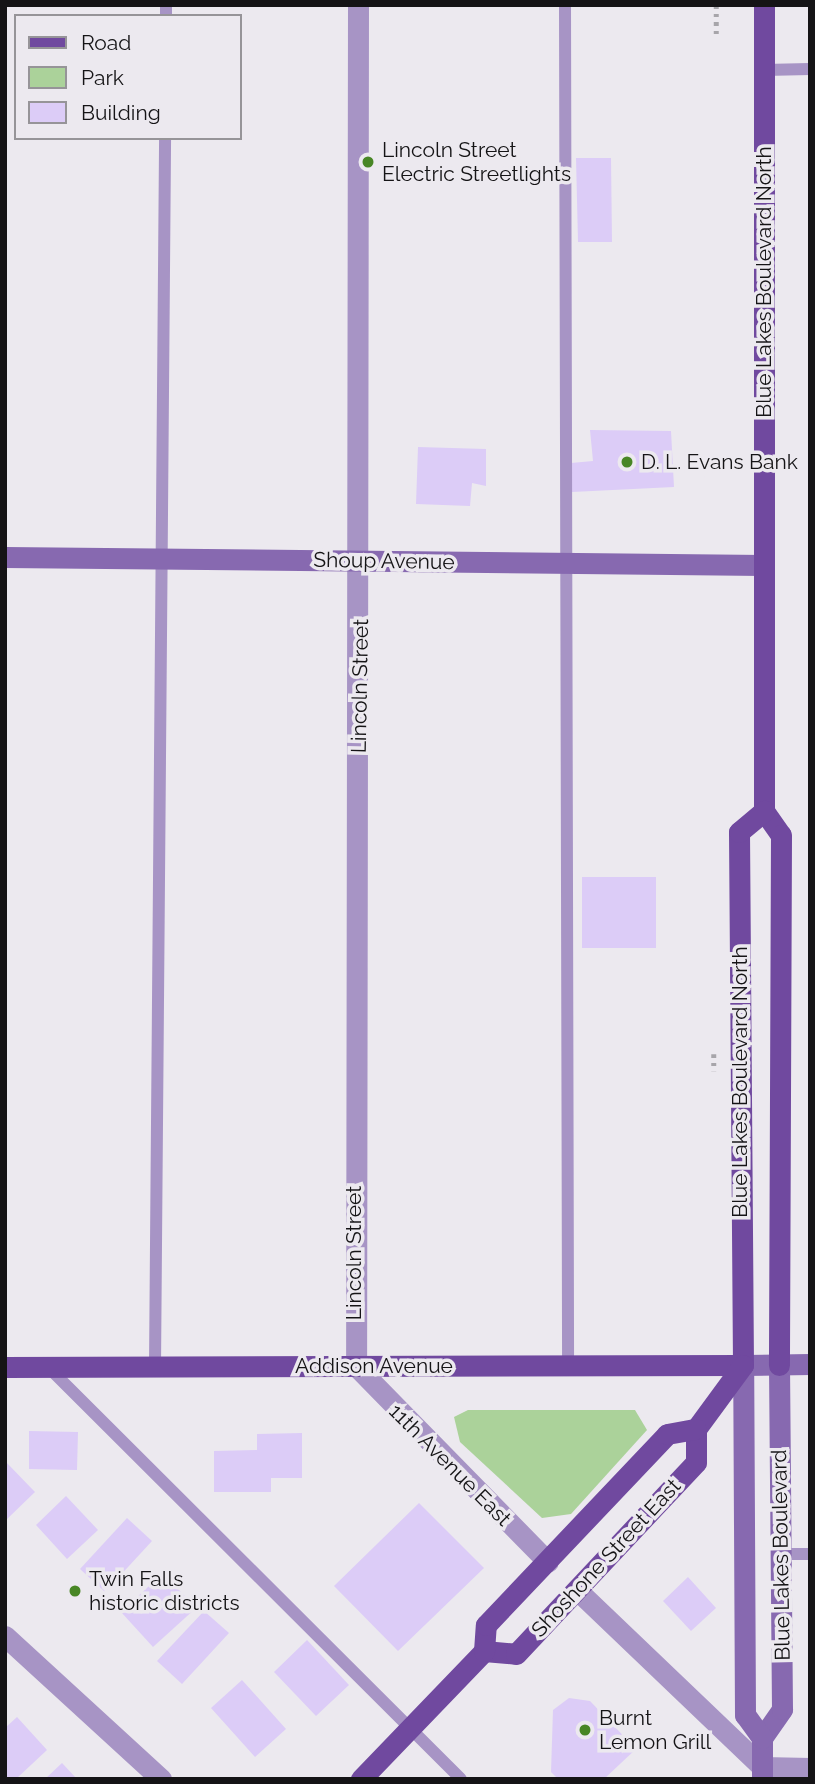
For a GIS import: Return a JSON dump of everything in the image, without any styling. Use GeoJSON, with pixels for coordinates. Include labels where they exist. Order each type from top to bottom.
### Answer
{"type":"FeatureCollection","features":[{"type":"Feature","properties":{"kind":"main road","name":"Blue Lakes Boulevard North"},"geometry":{"type":"LineString","coordinates":[[764,5],[764,811],[781,835],[779,1365]]}},
{"type":"Feature","properties":{"kind":"main road","name":"Shoup Avenue"},"geometry":{"type":"LineString","coordinates":[[5,557],[763,565]]}},
{"type":"Feature","properties":{"kind":"main road","name":"Blue Lakes Boulevard North"},"geometry":{"type":"LineString","coordinates":[[743,1365],[739,832],[764,811]]}},
{"type":"Feature","properties":{"kind":"main road"},"geometry":{"type":"LineString","coordinates":[[696,1429],[743,1365],[810,1364]]}},
{"type":"Feature","properties":{"kind":"main road","name":"Addison Avenue"},"geometry":{"type":"LineString","coordinates":[[5,1367],[743,1365]]}},
{"type":"Feature","properties":{"kind":"main road","name":"Blue Lakes Boulevard"},"geometry":{"type":"LineString","coordinates":[[743,1365],[746,1715],[762,1738]]}},
{"type":"Feature","properties":{"kind":"main road","name":"Blue Lakes Boulevard"},"geometry":{"type":"LineString","coordinates":[[762,1773],[762,1738],[782,1709],[779,1365]]}},
{"type":"Feature","properties":{"kind":"main road","name":"Shoshone Street East"},"geometry":{"type":"LineString","coordinates":[[361,1779],[484,1651],[486,1625],[667,1434],[696,1429],[696,1462],[516,1654],[484,1651]]}},
{"type":"Feature","properties":{"kind":"street","name":"Lincoln Street"},"geometry":{"type":"LineString","coordinates":[[356,1366],[361,560],[358,5]]}},
{"type":"Feature","properties":{"kind":"street","name":"11th Avenue East"},"geometry":{"type":"LineString","coordinates":[[356,1366],[548,1562]]}},
{"type":"Feature","properties":{"kind":"street"},"geometry":{"type":"LineString","coordinates":[[577,1590],[762,1773],[810,1768]]}},
{"type":"Feature","properties":{"kind":"street"},"geometry":{"type":"LineString","coordinates":[[5,1636],[161,1779]]}},
{"type":"Feature","properties":{"kind":"lane"},"geometry":{"type":"LineString","coordinates":[[565,5],[568,1365]]}},
{"type":"Feature","properties":{"kind":"lane"},"geometry":{"type":"LineString","coordinates":[[764,70],[810,69]]}},
{"type":"Feature","properties":{"kind":"lane"},"geometry":{"type":"LineString","coordinates":[[155,1367],[165,140]]}},
{"type":"Feature","properties":{"kind":"lane"},"geometry":{"type":"LineString","coordinates":[[48,1367],[461,1779]]}},
{"type":"Feature","properties":{"kind":"lane"},"geometry":{"type":"LineString","coordinates":[[781,1554],[810,1554]]}},
{"type":"Feature","properties":{"kind":"path"},"geometry":{"type":"LineString","coordinates":[[716,5],[716,33]]}},
{"type":"Feature","properties":{"kind":"green space"},"geometry":{"type":"Polygon","coordinates":[[[468,1410],[635,1410],[647,1430],[571,1514],[542,1518],[460,1442],[454,1417],[468,1410]]]}},
{"type":"Feature","properties":{"kind":"building"},"geometry":{"type":"Polygon","coordinates":[[[576,158],[611,158],[612,242],[578,242],[576,158]]]}},
{"type":"Feature","properties":{"kind":"building","name":"D. L. Evans Bank"},"geometry":{"type":"Polygon","coordinates":[[[590,430],[671,431],[674,487],[572,492],[571,463],[593,461],[590,430]]]}},
{"type":"Feature","properties":{"kind":"building"},"geometry":{"type":"Polygon","coordinates":[[[418,447],[486,449],[486,486],[472,483],[470,506],[416,504],[418,447]]]}},
{"type":"Feature","properties":{"kind":"building"},"geometry":{"type":"Polygon","coordinates":[[[582,877],[656,877],[656,948],[582,948],[582,877]]]}},
{"type":"Feature","properties":{"kind":"building"},"geometry":{"type":"Polygon","coordinates":[[[29,1431],[78,1432],[77,1470],[29,1469],[29,1431]]]}},
{"type":"Feature","properties":{"kind":"building"},"geometry":{"type":"Polygon","coordinates":[[[302,1433],[302,1478],[271,1478],[271,1492],[214,1492],[214,1451],[257,1450],[257,1434],[302,1433]]]}},
{"type":"Feature","properties":{"kind":"building"},"geometry":{"type":"Polygon","coordinates":[[[5,1461],[35,1492],[5,1521],[5,1461]]]}},
{"type":"Feature","properties":{"kind":"building"},"geometry":{"type":"Polygon","coordinates":[[[66,1496],[98,1530],[67,1559],[36,1525],[66,1496]]]}},
{"type":"Feature","properties":{"kind":"building"},"geometry":{"type":"Polygon","coordinates":[[[419,1503],[484,1568],[398,1651],[334,1586],[419,1503]]]}},
{"type":"Feature","properties":{"kind":"building"},"geometry":{"type":"Polygon","coordinates":[[[127,1518],[152,1541],[105,1592],[80,1569],[127,1518]]]}},
{"type":"Feature","properties":{"kind":"building"},"geometry":{"type":"Polygon","coordinates":[[[163,1573],[196,1608],[153,1647],[121,1612],[163,1573]]]}},
{"type":"Feature","properties":{"kind":"building"},"geometry":{"type":"Polygon","coordinates":[[[688,1577],[716,1608],[691,1631],[663,1601],[688,1577]]]}},
{"type":"Feature","properties":{"kind":"building"},"geometry":{"type":"Polygon","coordinates":[[[204,1611],[229,1633],[182,1684],[157,1661],[204,1611]]]}},
{"type":"Feature","properties":{"kind":"building"},"geometry":{"type":"Polygon","coordinates":[[[307,1640],[349,1685],[316,1716],[274,1672],[307,1640]]]}},
{"type":"Feature","properties":{"kind":"building"},"geometry":{"type":"Polygon","coordinates":[[[242,1680],[286,1729],[255,1757],[211,1708],[242,1680]]]}},
{"type":"Feature","properties":{"kind":"building","name":"Burnt Lemon Grill"},"geometry":{"type":"Polygon","coordinates":[[[569,1698],[590,1701],[636,1749],[604,1779],[558,1779],[551,1772],[553,1710],[569,1698]]]}},
{"type":"Feature","properties":{"kind":"building"},"geometry":{"type":"Polygon","coordinates":[[[17,1717],[47,1750],[16,1779],[5,1779],[5,1728],[17,1717]]]}},
{"type":"Feature","properties":{"kind":"building"},"geometry":{"type":"Polygon","coordinates":[[[62,1763],[77,1779],[45,1779],[62,1763]]]}},
{"type":"Feature","properties":{"kind":"place","name":"Lincoln Street Electric Streetlights"},"geometry":{"type":"Point","coordinates":[368,162]}},
{"type":"Feature","properties":{"kind":"place","name":"D. L. Evans Bank"},"geometry":{"type":"Point","coordinates":[627,462]}},
{"type":"Feature","properties":{"kind":"place","name":"Twin Falls historic districts"},"geometry":{"type":"Point","coordinates":[75,1591]}},
{"type":"Feature","properties":{"kind":"place","name":"Burnt Lemon Grill"},"geometry":{"type":"Point","coordinates":[585,1730]}}]}
